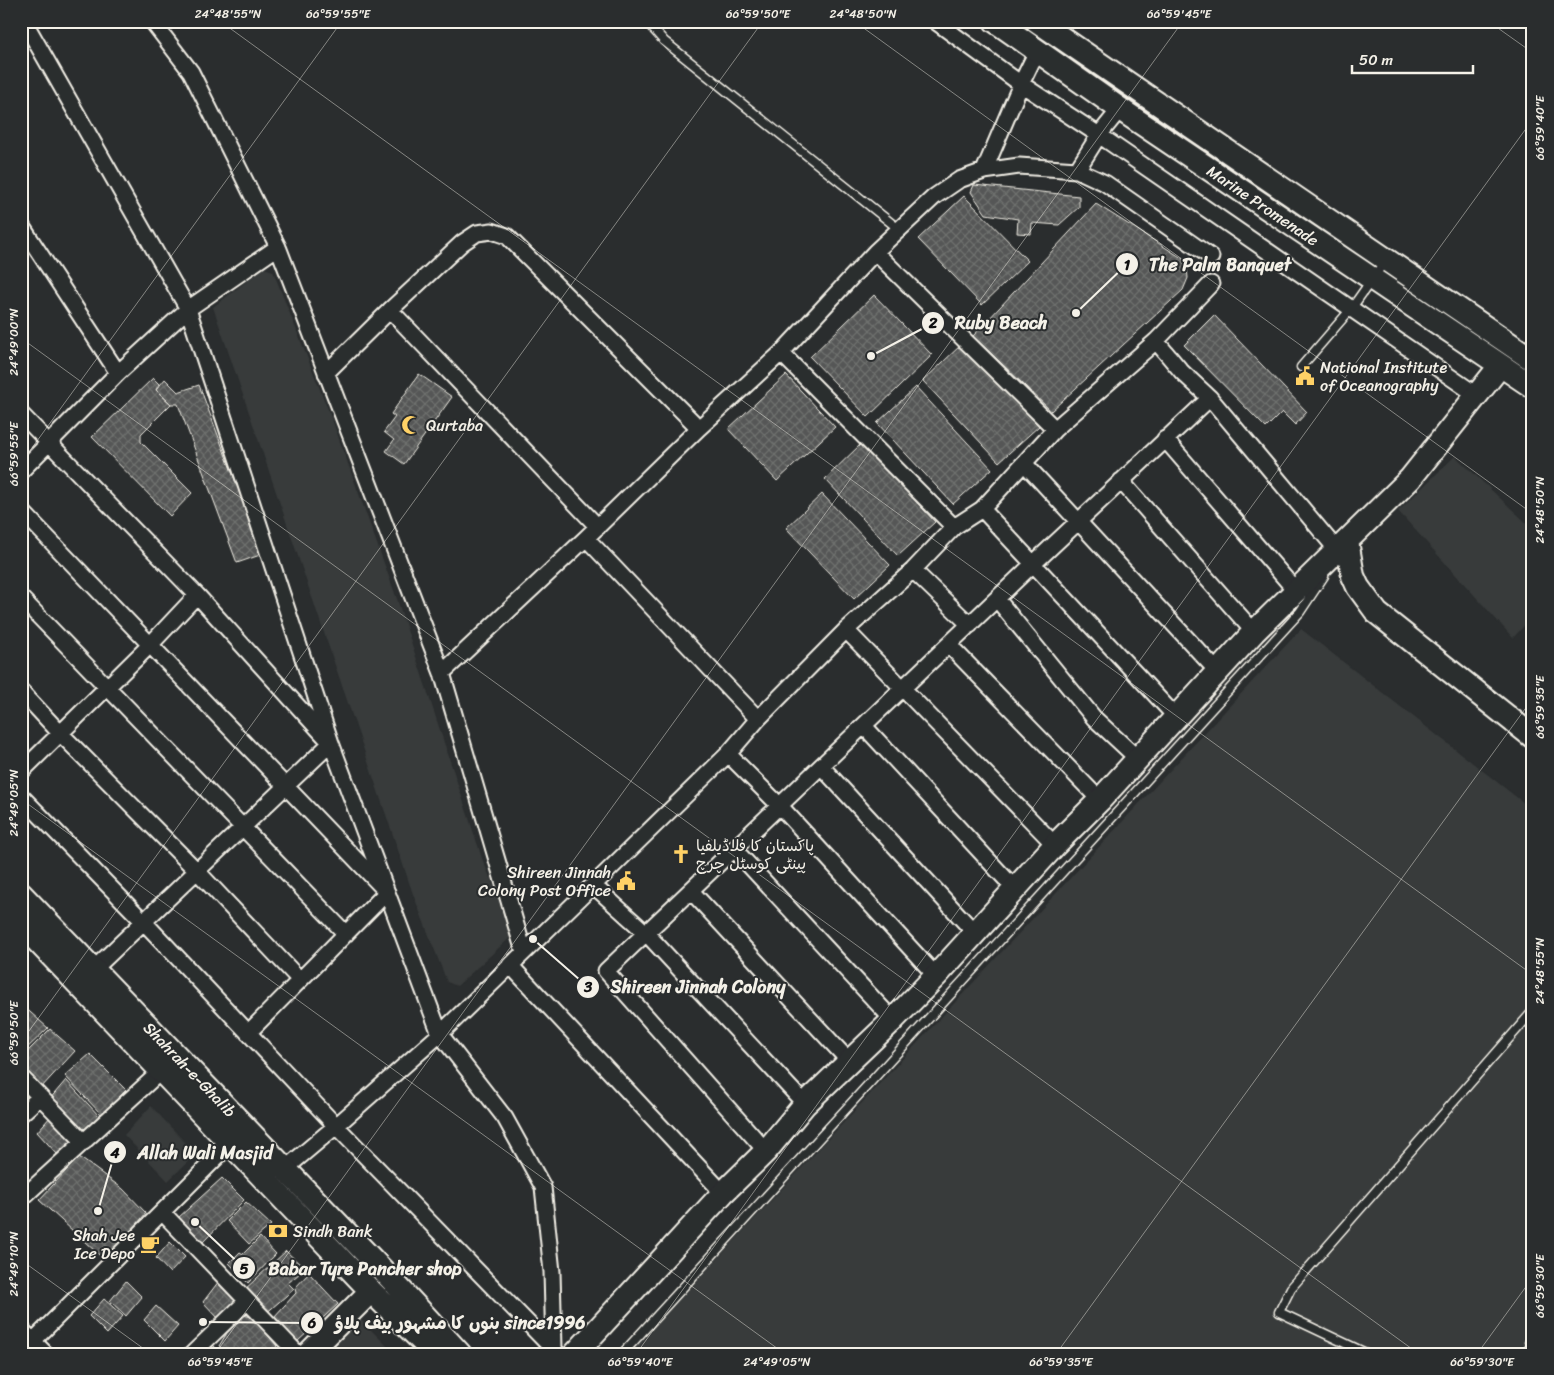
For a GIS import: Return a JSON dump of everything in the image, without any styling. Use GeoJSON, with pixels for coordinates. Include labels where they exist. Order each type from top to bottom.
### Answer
{"type":"FeatureCollection","features":[{"type":"Feature","properties":{"kind":"main road","name":"Marine Promenade"},"geometry":{"type":"LineString","coordinates":[[995,21],[1120,109],[1533,387]]}},
{"type":"Feature","properties":{"kind":"main road","name":"Marine Promenade"},"geometry":{"type":"LineString","coordinates":[[1037,21],[1533,360]]}},
{"type":"Feature","properties":{"kind":"main road"},"geometry":{"type":"LineString","coordinates":[[562,1352],[766,1151],[806,1104],[936,976],[974,932],[1100,800],[1254,632],[1410,479],[1500,366]]}},
{"type":"Feature","properties":{"kind":"main road"},"geometry":{"type":"LineString","coordinates":[[1342,546],[1358,587],[1377,613],[1533,737]]}},
{"type":"Feature","properties":{"kind":"main road","name":"Shahrah-e-Ghalib"},"geometry":{"type":"LineString","coordinates":[[21,894],[460,1354]]}},
{"type":"Feature","properties":{"kind":"main road","name":"Shahrah-e-Ghalib"},"geometry":{"type":"LineString","coordinates":[[23,928],[371,1291],[435,1354]]}},
{"type":"Feature","properties":{"kind":"main road"},"geometry":{"type":"LineString","coordinates":[[308,1354],[371,1291]]}},
{"type":"Feature","properties":{"kind":"street"},"geometry":{"type":"LineString","coordinates":[[24,21],[188,309],[331,743],[440,1034],[505,1118],[542,1187],[562,1352]]}},
{"type":"Feature","properties":{"kind":"street"},"geometry":{"type":"LineString","coordinates":[[152,21],[191,72],[278,247],[442,673],[524,952]]}},
{"type":"Feature","properties":{"kind":"street"},"geometry":{"type":"LineString","coordinates":[[935,21],[1021,84],[1099,135],[1478,396]]}},
{"type":"Feature","properties":{"kind":"street"},"geometry":{"type":"LineString","coordinates":[[984,171],[1037,51]]}},
{"type":"Feature","properties":{"kind":"street"},"geometry":{"type":"LineString","coordinates":[[1076,170],[1099,135],[1120,109]]}},
{"type":"Feature","properties":{"kind":"street"},"geometry":{"type":"LineString","coordinates":[[442,673],[598,527],[699,428],[781,353],[876,252],[934,197],[959,180],[984,171],[1020,166],[1076,170],[1105,183],[1211,257]]}},
{"type":"Feature","properties":{"kind":"street"},"geometry":{"type":"LineString","coordinates":[[21,226],[118,373]]}},
{"type":"Feature","properties":{"kind":"street"},"geometry":{"type":"LineString","coordinates":[[326,373],[462,243],[477,233],[492,231],[507,236],[699,428]]}},
{"type":"Feature","properties":{"kind":"street"},"geometry":{"type":"LineString","coordinates":[[21,254],[33,244]]}},
{"type":"Feature","properties":{"kind":"street"},"geometry":{"type":"LineString","coordinates":[[21,472],[118,373],[188,309],[278,247]]}},
{"type":"Feature","properties":{"kind":"street"},"geometry":{"type":"LineString","coordinates":[[876,252],[1056,429]]}},
{"type":"Feature","properties":{"kind":"street"},"geometry":{"type":"LineString","coordinates":[[285,1169],[440,1034],[728,754],[758,719],[846,630],[913,570],[954,528],[982,509],[1056,429],[1156,342],[1211,284]]}},
{"type":"Feature","properties":{"kind":"street"},"geometry":{"type":"LineString","coordinates":[[390,310],[598,527]]}},
{"type":"Feature","properties":{"kind":"street"},"geometry":{"type":"LineString","coordinates":[[1156,342],[1182,372],[1210,398],[1342,546]]}},
{"type":"Feature","properties":{"kind":"street"},"geometry":{"type":"LineString","coordinates":[[781,353],[954,528]]}},
{"type":"Feature","properties":{"kind":"street"},"geometry":{"type":"LineString","coordinates":[[766,1151],[606,971],[1210,398]]}},
{"type":"Feature","properties":{"kind":"street"},"geometry":{"type":"LineString","coordinates":[[21,414],[198,595],[331,743]]}},
{"type":"Feature","properties":{"kind":"street"},"geometry":{"type":"LineString","coordinates":[[1165,439],[1296,591]]}},
{"type":"Feature","properties":{"kind":"street"},"geometry":{"type":"LineString","coordinates":[[1024,463],[1218,672]]}},
{"type":"Feature","properties":{"kind":"street"},"geometry":{"type":"LineString","coordinates":[[1121,481],[1254,632]]}},
{"type":"Feature","properties":{"kind":"street"},"geometry":{"type":"LineString","coordinates":[[982,509],[1176,717]]}},
{"type":"Feature","properties":{"kind":"street"},"geometry":{"type":"LineString","coordinates":[[21,510],[387,892]]}},
{"type":"Feature","properties":{"kind":"street"},"geometry":{"type":"LineString","coordinates":[[586,538],[758,719]]}},
{"type":"Feature","properties":{"kind":"street"},"geometry":{"type":"LineString","coordinates":[[913,570],[970,625]]}},
{"type":"Feature","properties":{"kind":"street"},"geometry":{"type":"LineString","coordinates":[[21,772],[198,595]]}},
{"type":"Feature","properties":{"kind":"street"},"geometry":{"type":"LineString","coordinates":[[21,598],[346,934]]}},
{"type":"Feature","properties":{"kind":"street"},"geometry":{"type":"LineString","coordinates":[[997,599],[1094,718],[1138,759]]}},
{"type":"Feature","properties":{"kind":"street"},"geometry":{"type":"LineString","coordinates":[[846,630],[1055,845]]}},
{"type":"Feature","properties":{"kind":"street"},"geometry":{"type":"LineString","coordinates":[[949,645],[1100,800]]}},
{"type":"Feature","properties":{"kind":"street"},"geometry":{"type":"LineString","coordinates":[[21,691],[196,870],[300,980]]}},
{"type":"Feature","properties":{"kind":"street"},"geometry":{"type":"LineString","coordinates":[[864,726],[1015,889]]}},
{"type":"Feature","properties":{"kind":"street"},"geometry":{"type":"LineString","coordinates":[[94,969],[331,743]]}},
{"type":"Feature","properties":{"kind":"street"},"geometry":{"type":"LineString","coordinates":[[728,754],[780,806],[936,976]]}},
{"type":"Feature","properties":{"kind":"street"},"geometry":{"type":"LineString","coordinates":[[822,766],[974,932]]}},
{"type":"Feature","properties":{"kind":"street"},"geometry":{"type":"LineString","coordinates":[[21,796],[143,921],[336,1126],[562,1352]]}},
{"type":"Feature","properties":{"kind":"street"},"geometry":{"type":"LineString","coordinates":[[734,849],[893,1020]]}},
{"type":"Feature","properties":{"kind":"street"},"geometry":{"type":"LineString","coordinates":[[594,886],[646,934],[806,1104]]}},
{"type":"Feature","properties":{"kind":"street"},"geometry":{"type":"LineString","coordinates":[[691,891],[850,1061]]}},
{"type":"Feature","properties":{"kind":"street"},"geometry":{"type":"LineString","coordinates":[[248,1033],[387,892]]}},
{"type":"Feature","properties":{"kind":"street"},"geometry":{"type":"LineString","coordinates":[[510,965],[723,1193]]}},
{"type":"Feature","properties":{"kind":"street"},"geometry":{"type":"LineString","coordinates":[[21,1199],[161,1071]]}},
{"type":"Feature","properties":{"kind":"street"},"geometry":{"type":"LineString","coordinates":[[21,1077],[84,1142]]}},
{"type":"Feature","properties":{"kind":"street"},"geometry":{"type":"LineString","coordinates":[[21,1114],[40,1097]]}},
{"type":"Feature","properties":{"kind":"street"},"geometry":{"type":"LineString","coordinates":[[34,1341],[231,1143]]}},
{"type":"Feature","properties":{"kind":"street"},"geometry":{"type":"LineString","coordinates":[[162,1212],[298,1354]]}},
{"type":"Feature","properties":{"kind":"street"},"geometry":{"type":"LineString","coordinates":[[192,1354],[247,1301]]}},
{"type":"Feature","properties":{"kind":"street"},"geometry":{"type":"LineString","coordinates":[[21,1329],[46,1354]]}},
{"type":"Feature","properties":{"kind":"lane"},"geometry":{"type":"LineString","coordinates":[[646,21],[664,41],[900,230]]}},
{"type":"Feature","properties":{"kind":"lane"},"geometry":{"type":"LineString","coordinates":[[1302,367],[1352,309],[1386,259]]}},
{"type":"Feature","properties":{"kind":"lane"},"geometry":{"type":"LineString","coordinates":[[622,1354],[1294,619],[1309,599],[1342,546]]}},
{"type":"Feature","properties":{"kind":"lane"},"geometry":{"type":"LineString","coordinates":[[1368,1354],[1280,1312],[1290,1288],[1533,1011]]}},
{"type":"Feature","properties":{"kind":"shaded area"},"geometry":{"type":"Polygon","coordinates":[[[264,268],[273,271],[333,422],[397,599],[483,861],[513,930],[513,935],[457,986],[447,982],[413,894],[213,307],[264,268]]]}},
{"type":"Feature","properties":{"kind":"shaded area"},"geometry":{"type":"Polygon","coordinates":[[[1455,456],[1533,529],[1533,616],[1513,638],[1398,511],[1455,456]]]}},
{"type":"Feature","properties":{"kind":"shaded area"},"geometry":{"type":"Polygon","coordinates":[[[1301,629],[1533,810],[1533,1354],[629,1354],[1301,629]]]}},
{"type":"Feature","properties":{"kind":"shaded area"},"geometry":{"type":"Polygon","coordinates":[[[151,1106],[196,1154],[168,1181],[124,1135],[151,1106]]]}},
{"type":"Feature","properties":{"kind":"shaded area"},"geometry":{"type":"Polygon","coordinates":[[[357,1316],[395,1354],[324,1354],[357,1316]]]}},
{"type":"Feature","properties":{"kind":"building"},"geometry":{"type":"Polygon","coordinates":[[[974,185],[1079,196],[1079,207],[1059,225],[1032,223],[1031,234],[1017,233],[1018,219],[986,214],[971,192],[974,185]]]}},
{"type":"Feature","properties":{"kind":"building"},"geometry":{"type":"Polygon","coordinates":[[[964,196],[1028,261],[982,305],[918,239],[964,196]]]}},
{"type":"Feature","properties":{"kind":"building"},"geometry":{"type":"Polygon","coordinates":[[[1096,204],[1182,258],[1187,268],[1188,278],[1183,290],[1051,411],[973,336],[1096,204]]]}},
{"type":"Feature","properties":{"kind":"building"},"geometry":{"type":"Polygon","coordinates":[[[874,295],[932,355],[868,417],[810,357],[874,295]]]}},
{"type":"Feature","properties":{"kind":"building"},"geometry":{"type":"Polygon","coordinates":[[[1214,315],[1307,412],[1295,425],[1282,412],[1266,428],[1184,345],[1214,315]]]}},
{"type":"Feature","properties":{"kind":"building"},"geometry":{"type":"Polygon","coordinates":[[[962,344],[1039,426],[999,462],[923,381],[962,344]]]}},
{"type":"Feature","properties":{"kind":"building","name":"Qurtaba"},"geometry":{"type":"Polygon","coordinates":[[[419,374],[452,397],[404,464],[386,451],[394,440],[384,432],[395,417],[391,414],[419,374]]]}},
{"type":"Feature","properties":{"kind":"building"},"geometry":{"type":"Polygon","coordinates":[[[786,375],[835,427],[777,481],[728,429],[786,375]]]}},
{"type":"Feature","properties":{"kind":"building"},"geometry":{"type":"Polygon","coordinates":[[[153,378],[159,384],[156,390],[171,404],[141,434],[141,442],[192,493],[170,516],[92,437],[153,378]]]}},
{"type":"Feature","properties":{"kind":"building"},"geometry":{"type":"Polygon","coordinates":[[[165,379],[178,392],[199,385],[263,554],[237,563],[178,404],[171,404],[156,390],[165,379]]]}},
{"type":"Feature","properties":{"kind":"building"},"geometry":{"type":"Polygon","coordinates":[[[916,387],[992,469],[953,504],[877,423],[916,387]]]}},
{"type":"Feature","properties":{"kind":"building"},"geometry":{"type":"Polygon","coordinates":[[[862,443],[935,522],[898,556],[825,479],[862,443]]]}},
{"type":"Feature","properties":{"kind":"building"},"geometry":{"type":"Polygon","coordinates":[[[822,494],[890,565],[854,599],[786,528],[822,494]]]}},
{"type":"Feature","properties":{"kind":"building"},"geometry":{"type":"Polygon","coordinates":[[[21,1006],[48,1028],[21,1054],[21,1006]]]}},
{"type":"Feature","properties":{"kind":"building"},"geometry":{"type":"Polygon","coordinates":[[[50,1029],[75,1051],[40,1089],[21,1071],[21,1058],[50,1029]]]}},
{"type":"Feature","properties":{"kind":"building"},"geometry":{"type":"Polygon","coordinates":[[[90,1054],[126,1090],[102,1115],[65,1076],[90,1054]]]}},
{"type":"Feature","properties":{"kind":"building"},"geometry":{"type":"Polygon","coordinates":[[[66,1080],[100,1117],[84,1134],[49,1100],[66,1080]]]}},
{"type":"Feature","properties":{"kind":"building"},"geometry":{"type":"Polygon","coordinates":[[[51,1116],[73,1139],[58,1155],[37,1132],[51,1116]]]}},
{"type":"Feature","properties":{"kind":"building"},"geometry":{"type":"Polygon","coordinates":[[[79,1157],[123,1189],[146,1213],[107,1262],[39,1200],[79,1157]]]}},
{"type":"Feature","properties":{"kind":"building"},"geometry":{"type":"Polygon","coordinates":[[[222,1178],[244,1200],[201,1244],[178,1218],[222,1178]]]}},
{"type":"Feature","properties":{"kind":"building"},"geometry":{"type":"Polygon","coordinates":[[[246,1202],[271,1225],[249,1244],[227,1221],[246,1202]]]}},
{"type":"Feature","properties":{"kind":"building"},"geometry":{"type":"Polygon","coordinates":[[[260,1237],[276,1254],[248,1283],[229,1263],[240,1252],[243,1254],[260,1237]]]}},
{"type":"Feature","properties":{"kind":"building"},"geometry":{"type":"Polygon","coordinates":[[[170,1242],[185,1257],[170,1273],[156,1258],[170,1242]]]}},
{"type":"Feature","properties":{"kind":"building"},"geometry":{"type":"Polygon","coordinates":[[[286,1251],[305,1269],[288,1283],[294,1289],[264,1315],[242,1292],[286,1251]]]}},
{"type":"Feature","properties":{"kind":"building"},"geometry":{"type":"Polygon","coordinates":[[[309,1273],[338,1304],[297,1342],[273,1318],[296,1293],[295,1288],[309,1273]]]}},
{"type":"Feature","properties":{"kind":"building"},"geometry":{"type":"Polygon","coordinates":[[[126,1281],[142,1297],[126,1316],[110,1301],[126,1281]]]}},
{"type":"Feature","properties":{"kind":"building"},"geometry":{"type":"Polygon","coordinates":[[[219,1281],[237,1300],[219,1319],[203,1302],[219,1281]]]}},
{"type":"Feature","properties":{"kind":"building"},"geometry":{"type":"Polygon","coordinates":[[[104,1299],[123,1316],[107,1334],[89,1316],[104,1299]]]}},
{"type":"Feature","properties":{"kind":"building"},"geometry":{"type":"Polygon","coordinates":[[[156,1306],[178,1326],[165,1341],[144,1320],[156,1306]]]}},
{"type":"Feature","properties":{"kind":"building"},"geometry":{"type":"Polygon","coordinates":[[[239,1314],[252,1317],[277,1346],[270,1354],[228,1354],[219,1346],[228,1331],[225,1327],[239,1314]]]}},
{"type":"Feature","properties":{"kind":"building"},"geometry":{"type":"Polygon","coordinates":[[[1533,1333],[1533,1354],[1529,1354],[1524,1342],[1533,1333]]]}},
{"type":"Feature","properties":{"kind":"building"},"geometry":{"type":"Polygon","coordinates":[[[213,1345],[222,1354],[205,1354],[213,1345]]]}},
{"type":"Feature","properties":{"kind":"place","name":"The Palm Banquet"},"geometry":{"type":"Point","coordinates":[1076,313]}},
{"type":"Feature","properties":{"kind":"place","name":"Ruby Beach"},"geometry":{"type":"Point","coordinates":[871,356]}},
{"type":"Feature","properties":{"kind":"place","name":"National Institute of Oceanography"},"geometry":{"type":"Point","coordinates":[1305,376]}},
{"type":"Feature","properties":{"kind":"place","name":"Qurtaba"},"geometry":{"type":"Point","coordinates":[411,425]}},
{"type":"Feature","properties":{"kind":"place","name":"پاکستان کا فلاڈیلفیا پینٹی کوسٹل چرچ"},"geometry":{"type":"Point","coordinates":[681,854]}},
{"type":"Feature","properties":{"kind":"place","name":"Shireen Jinnah Colony Post Office"},"geometry":{"type":"Point","coordinates":[626,881]}},
{"type":"Feature","properties":{"kind":"place","name":"Shireen Jinnah Colony"},"geometry":{"type":"Point","coordinates":[533,939]}},
{"type":"Feature","properties":{"kind":"place","name":"Allah Wali Masjid"},"geometry":{"type":"Point","coordinates":[98,1211]}},
{"type":"Feature","properties":{"kind":"place","name":"Babar Tyre Pancher shop"},"geometry":{"type":"Point","coordinates":[195,1222]}},
{"type":"Feature","properties":{"kind":"place","name":"Sindh Bank"},"geometry":{"type":"Point","coordinates":[278,1231]}},
{"type":"Feature","properties":{"kind":"place","name":"Shah Jee Ice Depo"},"geometry":{"type":"Point","coordinates":[150,1244]}},
{"type":"Feature","properties":{"kind":"place","name":"بنوں کا مشہور بیف پلاؤ since1996"},"geometry":{"type":"Point","coordinates":[203,1322]}}]}
